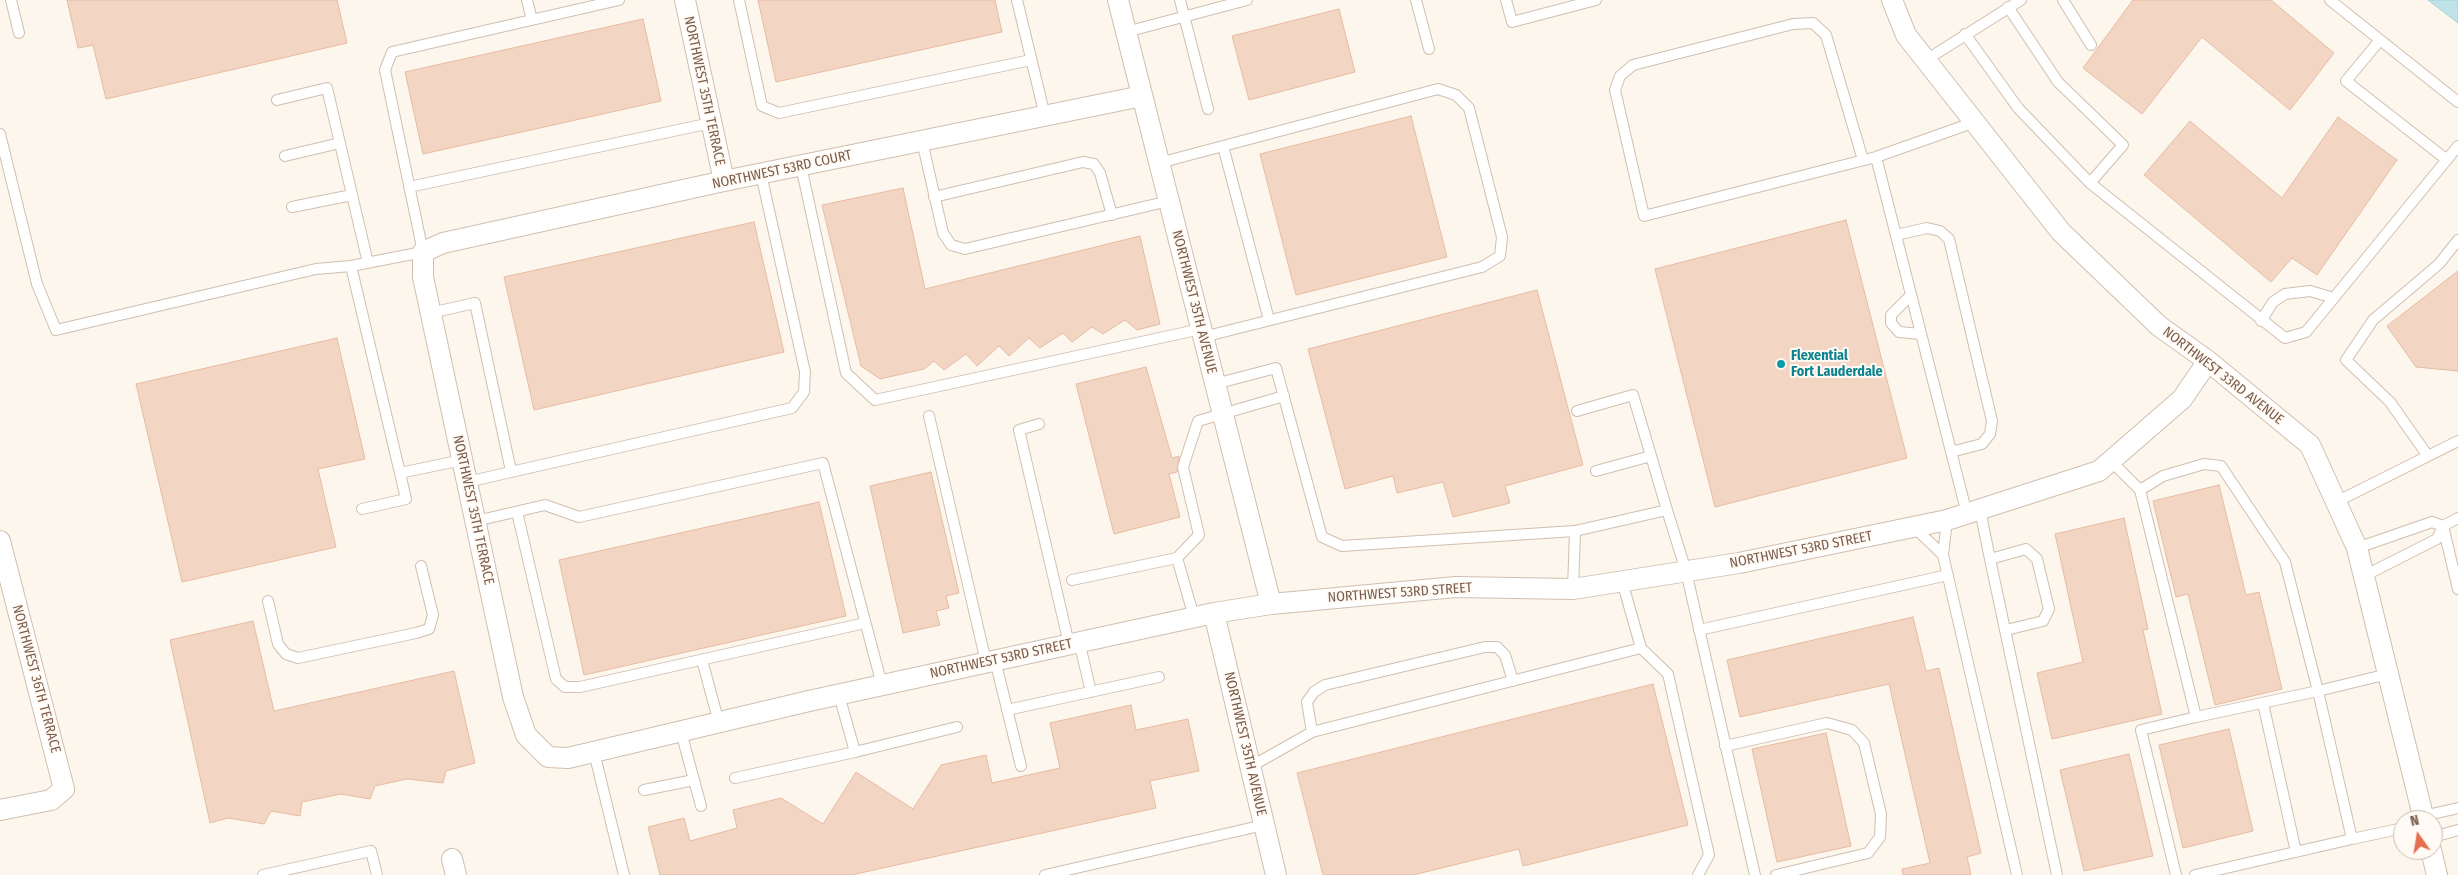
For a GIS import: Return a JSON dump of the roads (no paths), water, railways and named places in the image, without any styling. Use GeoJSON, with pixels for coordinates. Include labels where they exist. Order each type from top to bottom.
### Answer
{"type":"FeatureCollection","features":[{"type":"Feature","properties":{"kind":"street","name":"NORTHWEST 35TH TERRACE"},"geometry":{"type":"LineString","coordinates":[[685,0],[724,181]]}},
{"type":"Feature","properties":{"kind":"street","name":"NORTHWEST 35TH AVENUE"},"geometry":{"type":"LineString","coordinates":[[1118,0],[1271,604]]}},
{"type":"Feature","properties":{"kind":"street","name":"NORTHWEST 33RD AVENUE"},"geometry":{"type":"LineString","coordinates":[[1892,0],[1906,35],[2062,232],[2159,326],[2208,361],[2310,445],[2357,548],[2421,810]]}},
{"type":"Feature","properties":{"kind":"street","name":"NORTHWEST 53RD COURT"},"geometry":{"type":"LineString","coordinates":[[423,252],[443,244],[724,181],[1142,96]]}},
{"type":"Feature","properties":{"kind":"street","name":"NORTHWEST 35TH TERRACE"},"geometry":{"type":"LineString","coordinates":[[423,252],[423,277],[430,313],[514,697],[526,735],[548,757]]}},
{"type":"Feature","properties":{"kind":"street","name":"NORTHWEST 53RD STREET"},"geometry":{"type":"LineString","coordinates":[[548,757],[568,758],[882,685],[1204,615],[1271,604],[1456,587],[1573,589],[1686,571],[1946,520],[2099,471],[2182,399],[2208,361]]}},
{"type":"Feature","properties":{"kind":"street","name":"NORTHWEST 36TH TERRACE"},"geometry":{"type":"LineString","coordinates":[[0,540],[64,789],[51,800],[0,810]]}},
{"type":"Feature","properties":{"kind":"street","name":"NORTHWEST 35TH AVENUE"},"geometry":{"type":"LineString","coordinates":[[1204,615],[1250,767],[1276,875]]}},
{"type":"Feature","properties":{"kind":"street"},"geometry":{"type":"LineString","coordinates":[[2433,860],[2437,875]]}},
{"type":"Feature","properties":{"kind":"lane"},"geometry":{"type":"LineString","coordinates":[[11,0],[19,33]]}},
{"type":"Feature","properties":{"kind":"lane"},"geometry":{"type":"LineString","coordinates":[[527,0],[532,20]]}},
{"type":"Feature","properties":{"kind":"lane"},"geometry":{"type":"LineString","coordinates":[[0,134],[37,284],[56,330],[316,269],[351,266],[423,252],[385,70],[392,52],[619,0]]}},
{"type":"Feature","properties":{"kind":"lane"},"geometry":{"type":"LineString","coordinates":[[739,0],[762,106],[780,113],[1031,60]]}},
{"type":"Feature","properties":{"kind":"lane"},"geometry":{"type":"LineString","coordinates":[[1017,0],[1044,116]]}},
{"type":"Feature","properties":{"kind":"lane"},"geometry":{"type":"LineString","coordinates":[[1180,0],[1208,109]]}},
{"type":"Feature","properties":{"kind":"lane"},"geometry":{"type":"LineString","coordinates":[[1126,32],[1247,0]]}},
{"type":"Feature","properties":{"kind":"lane"},"geometry":{"type":"LineString","coordinates":[[1416,0],[1429,48]]}},
{"type":"Feature","properties":{"kind":"lane"},"geometry":{"type":"LineString","coordinates":[[1506,0],[1512,22],[1596,0]]}},
{"type":"Feature","properties":{"kind":"lane"},"geometry":{"type":"LineString","coordinates":[[1926,60],[2021,0]]}},
{"type":"Feature","properties":{"kind":"lane"},"geometry":{"type":"LineString","coordinates":[[2063,0],[2091,45]]}},
{"type":"Feature","properties":{"kind":"lane"},"geometry":{"type":"LineString","coordinates":[[2330,0],[2458,102]]}},
{"type":"Feature","properties":{"kind":"lane"},"geometry":{"type":"LineString","coordinates":[[2008,7],[2058,82],[2123,145],[2090,183]]}},
{"type":"Feature","properties":{"kind":"lane"},"geometry":{"type":"LineString","coordinates":[[1863,160],[1826,35],[1813,23],[1793,24],[1633,65],[1620,76],[1615,90],[1644,216],[1876,157],[1975,122]]}},
{"type":"Feature","properties":{"kind":"lane"},"geometry":{"type":"LineString","coordinates":[[1965,34],[2018,108],[2090,183],[2285,338],[2306,332],[2458,146]]}},
{"type":"Feature","properties":{"kind":"lane"},"geometry":{"type":"LineString","coordinates":[[2380,40],[2346,81],[2447,160]]}},
{"type":"Feature","properties":{"kind":"lane"},"geometry":{"type":"LineString","coordinates":[[277,100],[327,88],[368,263]]}},
{"type":"Feature","properties":{"kind":"lane"},"geometry":{"type":"LineString","coordinates":[[801,166],[846,372],[875,400],[1269,320],[1482,267],[1500,256],[1502,238],[1469,108],[1456,95],[1438,89],[1159,162]]}},
{"type":"Feature","properties":{"kind":"lane"},"geometry":{"type":"LineString","coordinates":[[409,187],[712,123]]}},
{"type":"Feature","properties":{"kind":"lane"},"geometry":{"type":"LineString","coordinates":[[922,141],[943,233],[951,245],[965,249],[1169,202]]}},
{"type":"Feature","properties":{"kind":"lane"},"geometry":{"type":"LineString","coordinates":[[285,156],[340,143]]}},
{"type":"Feature","properties":{"kind":"lane"},"geometry":{"type":"LineString","coordinates":[[1223,146],[1269,320]]}},
{"type":"Feature","properties":{"kind":"lane"},"geometry":{"type":"LineString","coordinates":[[1876,157],[1951,452],[1990,559],[2057,875]]}},
{"type":"Feature","properties":{"kind":"lane"},"geometry":{"type":"LineString","coordinates":[[934,196],[1083,162],[1094,164],[1100,173],[1112,215]]}},
{"type":"Feature","properties":{"kind":"lane"},"geometry":{"type":"LineString","coordinates":[[467,482],[792,408],[804,392],[805,372],[761,174]]}},
{"type":"Feature","properties":{"kind":"lane"},"geometry":{"type":"LineString","coordinates":[[292,207],[352,195]]}},
{"type":"Feature","properties":{"kind":"lane"},"geometry":{"type":"LineString","coordinates":[[1896,235],[1927,228],[1940,231],[1949,239],[1992,421],[1990,434],[1982,444],[1951,452]]}},
{"type":"Feature","properties":{"kind":"lane"},"geometry":{"type":"LineString","coordinates":[[2428,456],[2390,402],[2346,360],[2374,320],[2439,264],[2458,240]]}},
{"type":"Feature","properties":{"kind":"lane"},"geometry":{"type":"LineString","coordinates":[[351,266],[406,499],[362,509]]}},
{"type":"Feature","properties":{"kind":"lane"},"geometry":{"type":"LineString","coordinates":[[2261,320],[2273,302],[2285,294],[2310,291],[2334,298]]}},
{"type":"Feature","properties":{"kind":"lane"},"geometry":{"type":"LineString","coordinates":[[1911,295],[1890,314],[1891,323],[1899,332],[1921,334]]}},
{"type":"Feature","properties":{"kind":"lane"},"geometry":{"type":"LineString","coordinates":[[430,313],[474,303],[511,472]]}},
{"type":"Feature","properties":{"kind":"lane"},"geometry":{"type":"LineString","coordinates":[[1215,384],[1276,368],[1322,537],[1342,546],[1575,531],[1667,510]]}},
{"type":"Feature","properties":{"kind":"lane"},"geometry":{"type":"LineString","coordinates":[[1577,411],[1633,395],[1686,571],[1755,875]]}},
{"type":"Feature","properties":{"kind":"lane"},"geometry":{"type":"LineString","coordinates":[[1072,580],[1177,558],[1199,535],[1183,467],[1198,421],[1284,396]]}},
{"type":"Feature","properties":{"kind":"lane"},"geometry":{"type":"LineString","coordinates":[[929,416],[991,661],[1007,710],[1021,766]]}},
{"type":"Feature","properties":{"kind":"lane"},"geometry":{"type":"LineString","coordinates":[[1038,424],[1019,430],[1074,642],[1091,692]]}},
{"type":"Feature","properties":{"kind":"lane"},"geometry":{"type":"LineString","coordinates":[[2336,502],[2458,441]]}},
{"type":"Feature","properties":{"kind":"lane"},"geometry":{"type":"LineString","coordinates":[[1596,471],[1652,456]]}},
{"type":"Feature","properties":{"kind":"lane"},"geometry":{"type":"LineString","coordinates":[[400,473],[462,460]]}},
{"type":"Feature","properties":{"kind":"lane"},"geometry":{"type":"LineString","coordinates":[[2111,461],[2140,490],[2196,717]]}},
{"type":"Feature","properties":{"kind":"lane"},"geometry":{"type":"LineString","coordinates":[[476,521],[545,505],[578,517],[823,463],[882,685]]}},
{"type":"Feature","properties":{"kind":"lane"},"geometry":{"type":"LineString","coordinates":[[2140,490],[2163,476],[2204,464],[2221,466],[2285,562],[2318,691],[2352,839]]}},
{"type":"Feature","properties":{"kind":"lane"},"geometry":{"type":"LineString","coordinates":[[517,512],[556,679],[565,687],[580,687],[865,623]]}},
{"type":"Feature","properties":{"kind":"lane"},"geometry":{"type":"LineString","coordinates":[[2364,576],[2438,539],[2443,526],[2458,518]]}},
{"type":"Feature","properties":{"kind":"lane"},"geometry":{"type":"LineString","coordinates":[[1946,520],[1943,555],[2017,875]]}},
{"type":"Feature","properties":{"kind":"lane"},"geometry":{"type":"LineString","coordinates":[[2357,548],[2432,522],[2443,526]]}},
{"type":"Feature","properties":{"kind":"lane"},"geometry":{"type":"LineString","coordinates":[[2443,526],[2458,588]]}},
{"type":"Feature","properties":{"kind":"lane"},"geometry":{"type":"LineString","coordinates":[[1914,527],[1943,555]]}},
{"type":"Feature","properties":{"kind":"lane"},"geometry":{"type":"LineString","coordinates":[[1573,589],[1575,531]]}},
{"type":"Feature","properties":{"kind":"lane"},"geometry":{"type":"LineString","coordinates":[[1990,559],[2026,549],[2037,559],[2049,610],[2043,621],[2006,630]]}},
{"type":"Feature","properties":{"kind":"lane"},"geometry":{"type":"LineString","coordinates":[[1177,558],[1204,615]]}},
{"type":"Feature","properties":{"kind":"lane"},"geometry":{"type":"LineString","coordinates":[[268,602],[278,644],[286,654],[298,658],[416,633],[430,628],[433,615],[421,566]]}},
{"type":"Feature","properties":{"kind":"lane"},"geometry":{"type":"LineString","coordinates":[[1699,630],[1948,575]]}},
{"type":"Feature","properties":{"kind":"lane"},"geometry":{"type":"LineString","coordinates":[[1622,581],[1641,648],[1668,674],[1709,855],[1698,875]]}},
{"type":"Feature","properties":{"kind":"lane"},"geometry":{"type":"LineString","coordinates":[[1312,732],[1307,702],[1314,692],[1326,685],[1485,647],[1497,647],[1505,655],[1513,681]]}},
{"type":"Feature","properties":{"kind":"lane"},"geometry":{"type":"LineString","coordinates":[[1250,767],[1312,732],[1641,648]]}},
{"type":"Feature","properties":{"kind":"lane"},"geometry":{"type":"LineString","coordinates":[[702,660],[718,722]]}},
{"type":"Feature","properties":{"kind":"lane"},"geometry":{"type":"LineString","coordinates":[[2176,875],[2141,730],[2388,674]]}},
{"type":"Feature","properties":{"kind":"lane"},"geometry":{"type":"LineString","coordinates":[[1007,710],[1159,677]]}},
{"type":"Feature","properties":{"kind":"lane"},"geometry":{"type":"LineString","coordinates":[[839,695],[855,752]]}},
{"type":"Feature","properties":{"kind":"lane"},"geometry":{"type":"LineString","coordinates":[[2262,703],[2296,852]]}},
{"type":"Feature","properties":{"kind":"lane"},"geometry":{"type":"LineString","coordinates":[[1725,746],[1827,723],[1852,730],[1864,743],[1881,814],[1880,837],[1868,854],[1776,875]]}},
{"type":"Feature","properties":{"kind":"lane"},"geometry":{"type":"LineString","coordinates":[[735,778],[957,728]]}},
{"type":"Feature","properties":{"kind":"lane"},"geometry":{"type":"LineString","coordinates":[[681,732],[701,806]]}},
{"type":"Feature","properties":{"kind":"lane"},"geometry":{"type":"LineString","coordinates":[[594,752],[624,875]]}},
{"type":"Feature","properties":{"kind":"lane"},"geometry":{"type":"LineString","coordinates":[[644,790],[694,780]]}},
{"type":"Feature","properties":{"kind":"lane"},"geometry":{"type":"LineString","coordinates":[[2443,812],[2458,808]]}},
{"type":"Feature","properties":{"kind":"lane"},"geometry":{"type":"LineString","coordinates":[[1045,875],[1264,825]]}},
{"type":"Feature","properties":{"kind":"lane"},"geometry":{"type":"LineString","coordinates":[[2195,875],[2393,830]]}},
{"type":"Feature","properties":{"kind":"lane"},"geometry":{"type":"LineString","coordinates":[[2443,834],[2458,830]]}},
{"type":"Feature","properties":{"kind":"lane"},"geometry":{"type":"LineString","coordinates":[[263,875],[371,851],[377,875]]}},
{"type":"Feature","properties":{"kind":"water"},"geometry":{"type":"Polygon","coordinates":[[[2428,0],[2458,0],[2458,23],[2428,0]]]}},
{"type":"Feature","properties":{"kind":"place","name":"Flexential Fort Lauderdale"},"geometry":{"type":"Point","coordinates":[1781,364]}}]}
